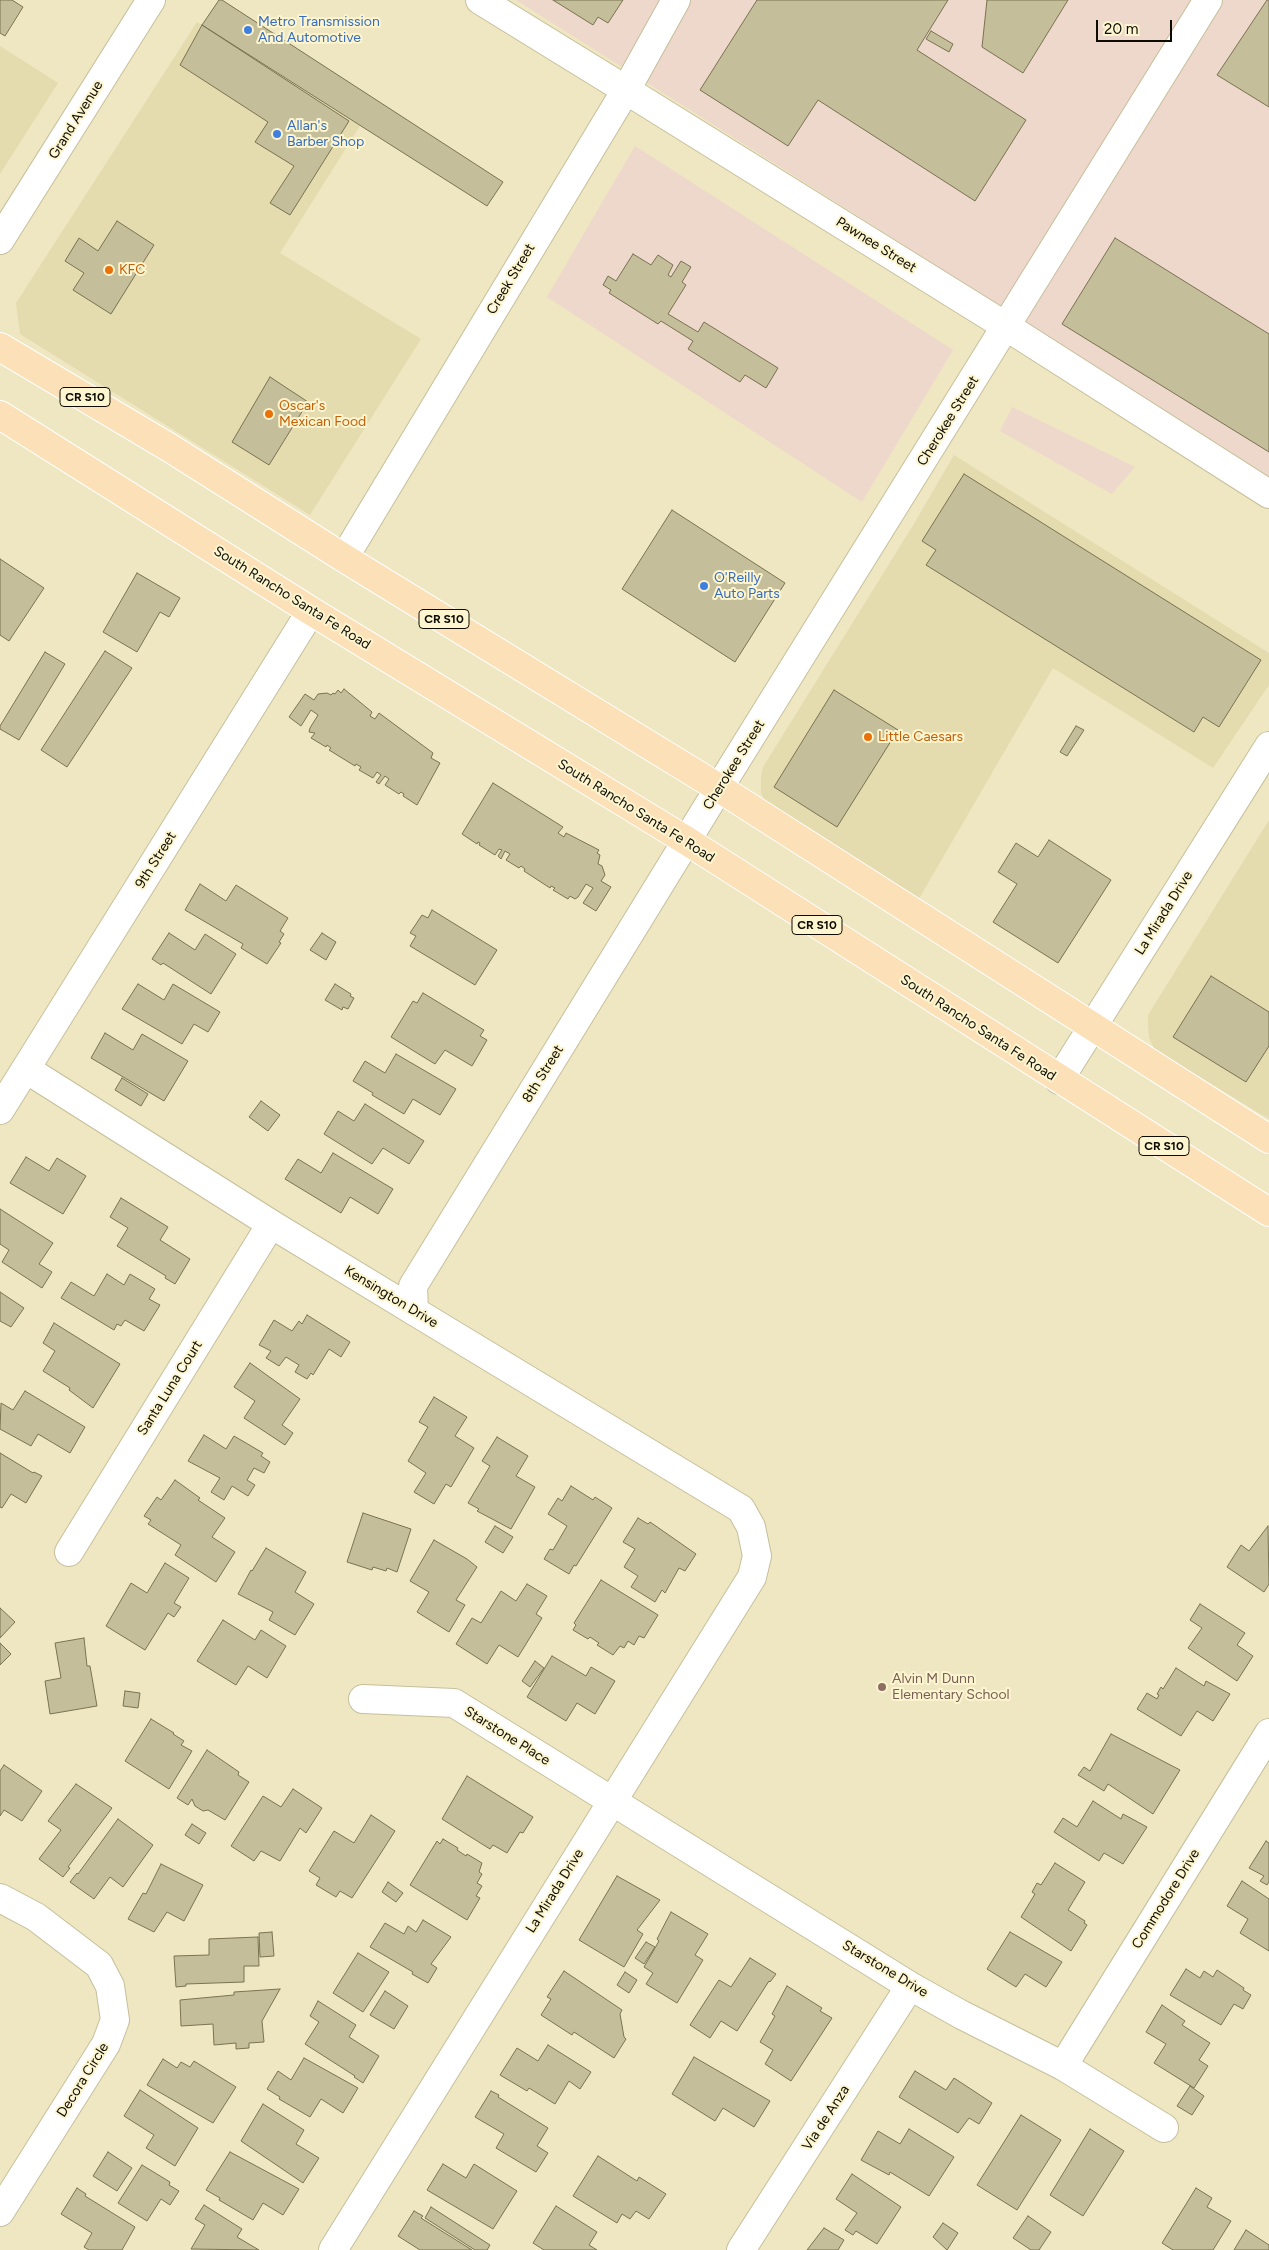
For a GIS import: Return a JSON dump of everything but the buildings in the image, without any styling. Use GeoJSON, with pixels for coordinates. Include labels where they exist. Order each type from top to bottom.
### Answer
{"type":"FeatureCollection","features":[{"type":"Feature","properties":{"kind":"main road","name":"CR S10"},"geometry":{"type":"LineString","coordinates":[[0,347],[170,448],[344,558],[719,788],[1269,1139]]}},
{"type":"Feature","properties":{"kind":"main road","name":"South Rancho Santa Fe Road"},"geometry":{"type":"LineString","coordinates":[[0,415],[311,610],[687,841],[1059,1080],[1269,1212]]}},
{"type":"Feature","properties":{"kind":"street","name":"Grand Avenue"},"geometry":{"type":"LineString","coordinates":[[0,240],[151,0]]}},
{"type":"Feature","properties":{"kind":"street","name":"Pawnee Street"},"geometry":{"type":"LineString","coordinates":[[480,0],[1007,327],[1269,494]]}},
{"type":"Feature","properties":{"kind":"street","name":"Creek Street"},"geometry":{"type":"LineString","coordinates":[[344,558],[626,90],[676,0]]}},
{"type":"Feature","properties":{"kind":"street","name":"Cherokee Street"},"geometry":{"type":"LineString","coordinates":[[687,841],[1208,0]]}},
{"type":"Feature","properties":{"kind":"street","name":"9th Street"},"geometry":{"type":"LineString","coordinates":[[0,1110],[311,610]]}},
{"type":"Feature","properties":{"kind":"street","name":"La Mirada Drive"},"geometry":{"type":"LineString","coordinates":[[1059,1080],[1269,746]]}},
{"type":"Feature","properties":{"kind":"street","name":"8th Street"},"geometry":{"type":"LineString","coordinates":[[414,1311],[413,1286],[687,841]]}},
{"type":"Feature","properties":{"kind":"street","name":"Kensington Drive"},"geometry":{"type":"LineString","coordinates":[[26,1069],[270,1224],[741,1509],[751,1527]]}},
{"type":"Feature","properties":{"kind":"street","name":"Santa Luna Court"},"geometry":{"type":"LineString","coordinates":[[69,1552],[270,1224]]}},
{"type":"Feature","properties":{"kind":"street","name":"La Mirada Drive"},"geometry":{"type":"LineString","coordinates":[[333,2250],[752,1577],[757,1556],[751,1527]]}},
{"type":"Feature","properties":{"kind":"street","name":"Starstone Place"},"geometry":{"type":"LineString","coordinates":[[363,1699],[454,1703],[611,1801]]}},
{"type":"Feature","properties":{"kind":"street","name":"Commodore Drive"},"geometry":{"type":"LineString","coordinates":[[1063,2066],[1269,1733]]}},
{"type":"Feature","properties":{"kind":"street","name":"Starstone Drive"},"geometry":{"type":"LineString","coordinates":[[611,1801],[910,1986],[962,2015],[1063,2066],[1164,2128]]}},
{"type":"Feature","properties":{"kind":"street","name":"Decora Circle"},"geometry":{"type":"LineString","coordinates":[[0,1898],[36,1917],[99,1965],[110,1986],[115,2020],[106,2044],[0,2212]]}},
{"type":"Feature","properties":{"kind":"street","name":"Via de Anza"},"geometry":{"type":"LineString","coordinates":[[741,2250],[910,1986]]}},
{"type":"Feature","properties":{"kind":"shaded area"},"geometry":{"type":"Polygon","coordinates":[[[516,0],[1269,0],[1269,476],[516,0]]]}},
{"type":"Feature","properties":{"kind":"shaded area"},"geometry":{"type":"Polygon","coordinates":[[[197,22],[360,126],[280,253],[421,339],[310,515],[20,334],[16,303],[197,22]]]}},
{"type":"Feature","properties":{"kind":"shaded area"},"geometry":{"type":"Polygon","coordinates":[[[0,46],[58,83],[0,174],[0,46]]]}},
{"type":"Feature","properties":{"kind":"shaded area"},"geometry":{"type":"Polygon","coordinates":[[[635,146],[953,350],[862,502],[547,297],[635,146]]]}},
{"type":"Feature","properties":{"kind":"shaded area"},"geometry":{"type":"Polygon","coordinates":[[[1012,407],[1135,467],[1112,494],[1000,431],[1012,407]]]}},
{"type":"Feature","properties":{"kind":"shaded area"},"geometry":{"type":"Polygon","coordinates":[[[954,455],[1269,653],[1269,685],[1213,768],[1053,668],[917,902],[766,804],[761,793],[761,777],[763,767],[912,527],[954,455]]]}},
{"type":"Feature","properties":{"kind":"shaded area"},"geometry":{"type":"Polygon","coordinates":[[[1269,820],[1269,1119],[1155,1050],[1149,1038],[1148,1015],[1269,820]]]}},
{"type":"Feature","properties":{"kind":"place","name":"Metro Transmission And Automotive"},"geometry":{"type":"Point","coordinates":[248,30]}},
{"type":"Feature","properties":{"kind":"place","name":"Allan's Barber Shop"},"geometry":{"type":"Point","coordinates":[277,134]}},
{"type":"Feature","properties":{"kind":"place","name":"KFC"},"geometry":{"type":"Point","coordinates":[109,270]}},
{"type":"Feature","properties":{"kind":"place","name":"Oscar's Mexican Food"},"geometry":{"type":"Point","coordinates":[269,414]}},
{"type":"Feature","properties":{"kind":"place","name":"O'Reilly Auto Parts"},"geometry":{"type":"Point","coordinates":[704,586]}},
{"type":"Feature","properties":{"kind":"place","name":"Little Caesars"},"geometry":{"type":"Point","coordinates":[868,737]}},
{"type":"Feature","properties":{"kind":"place","name":"Alvin M Dunn Elementary School"},"geometry":{"type":"Point","coordinates":[882,1687]}}]}
